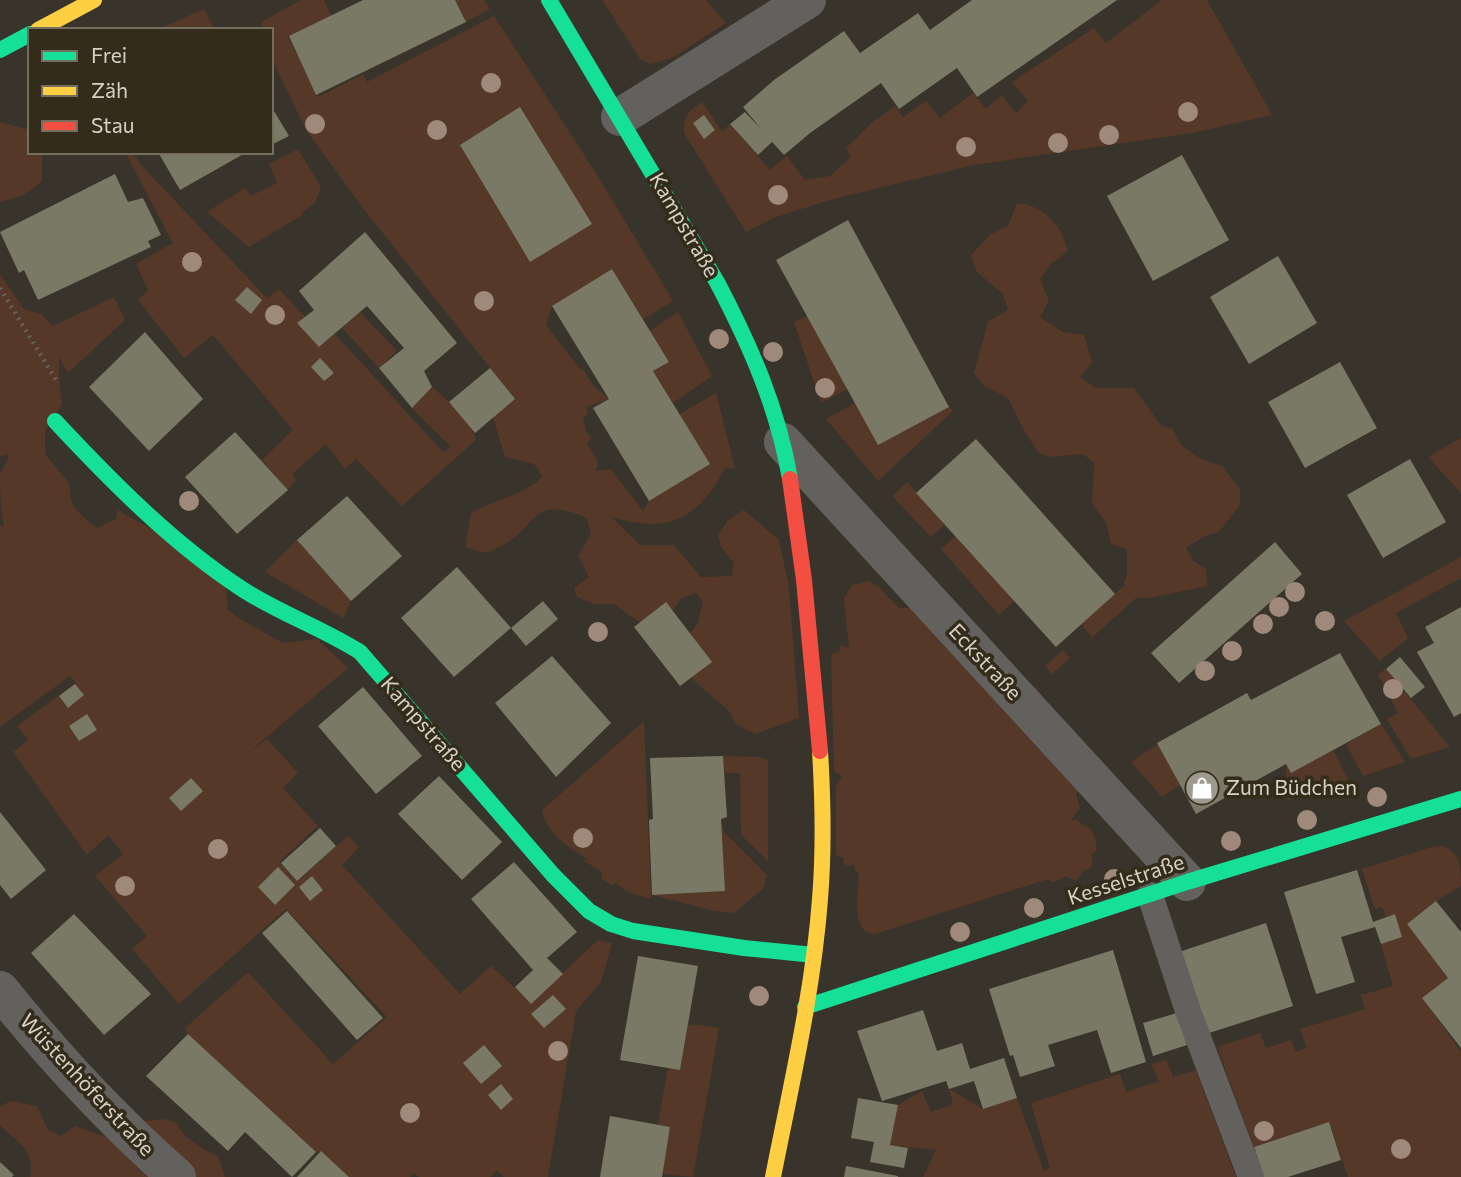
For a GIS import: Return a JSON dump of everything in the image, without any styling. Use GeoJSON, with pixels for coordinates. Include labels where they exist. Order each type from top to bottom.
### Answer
{"type":"FeatureCollection","features":[{"type":"Feature","properties":{"kind":"street"},"geometry":{"type":"LineString","coordinates":[[42,28],[94,0]]}},
{"type":"Feature","properties":{"kind":"street","name":"Kampstraße"},"geometry":{"type":"LineString","coordinates":[[549,0],[717,282],[741,329],[763,382],[783,442],[804,576],[821,746],[823,825],[821,897],[814,955],[773,1177]]}},
{"type":"Feature","properties":{"kind":"street"},"geometry":{"type":"LineString","coordinates":[[620,117],[807,0]]}},
{"type":"Feature","properties":{"kind":"street"},"geometry":{"type":"LineString","coordinates":[[0,50],[28,35]]}},
{"type":"Feature","properties":{"kind":"street","name":"Kampstraße"},"geometry":{"type":"LineString","coordinates":[[55,421],[114,481],[213,567],[244,590],[360,652],[553,875],[589,911],[603,920],[633,931],[744,948],[814,955]]}},
{"type":"Feature","properties":{"kind":"street","name":"Eckstraße"},"geometry":{"type":"LineString","coordinates":[[783,442],[1187,881]]}},
{"type":"Feature","properties":{"kind":"street","name":"Kesselstraße"},"geometry":{"type":"LineString","coordinates":[[805,1007],[1187,881],[1461,799]]}},
{"type":"Feature","properties":{"kind":"street","name":"Wüstenhöferstraße"},"geometry":{"type":"LineString","coordinates":[[0,990],[47,1048],[94,1098],[177,1177]]}},
{"type":"Feature","properties":{"kind":"lane"},"geometry":{"type":"LineString","coordinates":[[1150,895],[1192,1021],[1251,1177]]}},
{"type":"Feature","properties":{"kind":"path"},"geometry":{"type":"LineString","coordinates":[[0,288],[58,382],[55,421]]}},
{"type":"Feature","properties":{"kind":"shaded area"},"geometry":{"type":"Polygon","coordinates":[[[301,0],[324,0],[331,16],[284,39],[289,38],[318,97],[363,74],[367,82],[494,16],[596,173],[673,301],[643,319],[612,269],[552,306],[546,325],[593,385],[609,399],[586,407],[588,414],[583,417],[586,432],[592,437],[587,443],[598,462],[596,471],[611,469],[643,511],[680,414],[716,393],[735,469],[725,468],[699,505],[677,519],[649,524],[611,517],[640,545],[674,545],[701,577],[732,576],[734,563],[721,547],[718,536],[727,521],[744,510],[779,540],[789,588],[799,718],[755,734],[736,724],[729,711],[683,671],[690,633],[698,623],[703,602],[697,593],[681,598],[668,618],[649,627],[615,604],[594,604],[577,597],[574,588],[589,577],[578,555],[591,534],[587,518],[568,511],[544,511],[511,540],[491,551],[482,552],[465,547],[471,513],[518,493],[543,476],[534,464],[505,457],[493,417],[503,384],[366,212],[306,130],[273,61],[273,28],[262,28],[261,22],[301,0]]]}},
{"type":"Feature","properties":{"kind":"shaded area"},"geometry":{"type":"Polygon","coordinates":[[[455,0],[484,0],[490,9],[466,22],[455,0]]]}},
{"type":"Feature","properties":{"kind":"shaded area"},"geometry":{"type":"Polygon","coordinates":[[[602,0],[706,0],[726,23],[672,58],[650,64],[640,59],[602,0]]]}},
{"type":"Feature","properties":{"kind":"shaded area"},"geometry":{"type":"Polygon","coordinates":[[[1162,0],[1207,0],[1272,115],[1192,133],[974,165],[833,199],[773,218],[746,232],[684,133],[687,114],[702,102],[722,132],[730,124],[770,170],[787,156],[805,180],[830,176],[851,157],[846,148],[875,120],[895,106],[903,117],[926,101],[940,118],[973,93],[986,109],[1002,95],[1016,114],[1028,101],[1012,82],[1094,28],[1106,43],[1162,0]]]}},
{"type":"Feature","properties":{"kind":"shaded area"},"geometry":{"type":"Polygon","coordinates":[[[204,9],[214,28],[161,28],[204,9]]]}},
{"type":"Feature","properties":{"kind":"shaded area"},"geometry":{"type":"Polygon","coordinates":[[[0,122],[28,129],[28,154],[42,154],[42,181],[22,196],[0,202],[0,122]]]}},
{"type":"Feature","properties":{"kind":"shaded area"},"geometry":{"type":"Polygon","coordinates":[[[298,149],[321,187],[315,203],[302,215],[249,247],[207,212],[245,188],[251,196],[277,183],[269,164],[298,149]]]}},
{"type":"Feature","properties":{"kind":"shaded area"},"geometry":{"type":"Polygon","coordinates":[[[126,154],[134,154],[141,165],[267,298],[279,289],[305,317],[319,347],[335,334],[443,452],[451,447],[412,408],[432,387],[464,418],[476,440],[402,506],[356,459],[345,469],[326,444],[292,474],[296,480],[288,490],[262,460],[293,430],[213,335],[184,358],[138,300],[148,290],[136,264],[173,243],[126,154]]]}},
{"type":"Feature","properties":{"kind":"shaded area"},"geometry":{"type":"Polygon","coordinates":[[[1017,203],[1044,213],[1056,225],[1065,242],[1068,251],[1051,264],[1040,279],[1049,301],[1040,317],[1063,332],[1084,335],[1092,362],[1080,377],[1096,388],[1134,388],[1162,427],[1172,428],[1182,446],[1201,459],[1222,466],[1240,489],[1240,505],[1219,532],[1205,536],[1186,548],[1193,561],[1206,569],[1207,586],[1149,598],[1136,598],[1076,653],[1092,637],[1081,624],[1125,585],[1127,549],[1111,544],[1106,522],[1092,504],[1094,463],[1083,454],[1049,457],[1039,453],[1024,431],[1008,398],[983,385],[974,373],[988,322],[1008,310],[1003,294],[977,272],[971,255],[990,235],[1008,226],[1017,203]]]}},
{"type":"Feature","properties":{"kind":"shaded area"},"geometry":{"type":"Polygon","coordinates":[[[0,274],[24,309],[41,314],[53,326],[114,297],[125,320],[68,373],[59,357],[62,404],[45,431],[45,454],[70,484],[71,499],[76,510],[97,528],[116,519],[117,510],[222,568],[228,604],[226,608],[283,643],[317,639],[348,668],[249,752],[267,739],[298,773],[283,788],[318,826],[279,862],[297,881],[348,836],[359,847],[342,865],[460,994],[491,966],[531,1003],[598,940],[612,943],[601,982],[576,1011],[548,1177],[504,1177],[497,1170],[490,1177],[419,1177],[414,1173],[410,1177],[349,1177],[321,1151],[316,1152],[188,1034],[185,1028],[248,972],[333,1064],[387,1017],[286,909],[179,1004],[132,949],[147,936],[95,876],[123,854],[108,835],[87,855],[13,752],[28,740],[17,726],[76,683],[70,676],[0,727],[0,525],[4,527],[0,475],[9,454],[0,456],[0,274]]]}},
{"type":"Feature","properties":{"kind":"shaded area"},"geometry":{"type":"Polygon","coordinates":[[[360,312],[397,351],[379,368],[342,328],[360,312]]]}},
{"type":"Feature","properties":{"kind":"shaded area"},"geometry":{"type":"Polygon","coordinates":[[[678,312],[712,376],[673,403],[653,371],[669,362],[650,331],[678,312]]]}},
{"type":"Feature","properties":{"kind":"shaded area"},"geometry":{"type":"Polygon","coordinates":[[[808,316],[848,389],[821,403],[794,322],[808,316]]]}},
{"type":"Feature","properties":{"kind":"shaded area"},"geometry":{"type":"Polygon","coordinates":[[[855,403],[949,407],[953,411],[878,481],[826,419],[855,403]]]}},
{"type":"Feature","properties":{"kind":"shaded area"},"geometry":{"type":"Polygon","coordinates":[[[1461,438],[1461,493],[1428,457],[1461,438]]]}},
{"type":"Feature","properties":{"kind":"shaded area"},"geometry":{"type":"Polygon","coordinates":[[[907,482],[945,524],[931,537],[892,496],[907,482]]]}},
{"type":"Feature","properties":{"kind":"shaded area"},"geometry":{"type":"Polygon","coordinates":[[[956,536],[1014,601],[999,615],[941,549],[956,536]]]}},
{"type":"Feature","properties":{"kind":"shaded area"},"geometry":{"type":"Polygon","coordinates":[[[297,540],[351,601],[343,618],[265,572],[297,540]]]}},
{"type":"Feature","properties":{"kind":"shaded area"},"geometry":{"type":"Polygon","coordinates":[[[1461,557],[1461,578],[1396,613],[1408,638],[1380,661],[1344,621],[1461,557]]]}},
{"type":"Feature","properties":{"kind":"shaded area"},"geometry":{"type":"Polygon","coordinates":[[[869,581],[878,586],[899,608],[913,608],[1037,688],[1085,782],[1076,794],[1080,808],[1071,820],[1078,820],[1092,831],[1096,851],[1091,855],[1091,867],[1083,871],[1076,881],[1066,876],[1053,883],[1048,879],[875,934],[867,932],[862,926],[857,910],[859,873],[855,871],[854,864],[848,866],[843,863],[844,858],[836,855],[836,786],[842,776],[834,771],[831,654],[839,653],[841,645],[849,648],[844,598],[852,585],[869,581]]]}},
{"type":"Feature","properties":{"kind":"shaded area"},"geometry":{"type":"Polygon","coordinates":[[[1063,650],[1070,658],[1052,674],[1045,666],[1063,650]]]}},
{"type":"Feature","properties":{"kind":"shaded area"},"geometry":{"type":"Polygon","coordinates":[[[1386,669],[1450,747],[1411,759],[1387,719],[1398,713],[1378,674],[1386,669]]]}},
{"type":"Feature","properties":{"kind":"shaded area"},"geometry":{"type":"Polygon","coordinates":[[[644,721],[651,899],[628,892],[616,883],[611,885],[602,879],[601,871],[584,861],[587,859],[553,832],[542,810],[644,721]]]}},
{"type":"Feature","properties":{"kind":"shaded area"},"geometry":{"type":"Polygon","coordinates":[[[1381,724],[1405,762],[1363,776],[1346,744],[1381,724]]]}},
{"type":"Feature","properties":{"kind":"shaded area"},"geometry":{"type":"Polygon","coordinates":[[[1158,744],[1180,785],[1162,797],[1131,762],[1158,744]]]}},
{"type":"Feature","properties":{"kind":"shaded area"},"geometry":{"type":"Polygon","coordinates":[[[1333,750],[1348,779],[1346,782],[1288,800],[1285,793],[1286,764],[1291,773],[1333,750]]]}},
{"type":"Feature","properties":{"kind":"shaded area"},"geometry":{"type":"Polygon","coordinates":[[[723,756],[760,757],[768,760],[768,861],[741,835],[740,773],[725,773],[723,756]]]}},
{"type":"Feature","properties":{"kind":"shaded area"},"geometry":{"type":"Polygon","coordinates":[[[721,819],[724,832],[767,875],[763,889],[734,913],[715,911],[652,895],[725,891],[721,819]]]}},
{"type":"Feature","properties":{"kind":"shaded area"},"geometry":{"type":"Polygon","coordinates":[[[1443,846],[1457,857],[1461,886],[1436,901],[1407,924],[1448,978],[1423,998],[1461,1052],[1461,1177],[1348,1177],[1329,1122],[1254,1147],[1217,1047],[1260,1033],[1266,1048],[1291,1040],[1296,1052],[1307,1048],[1300,1029],[1365,1009],[1361,995],[1393,986],[1381,944],[1402,937],[1395,915],[1386,917],[1382,907],[1375,909],[1362,869],[1443,846]]]}},
{"type":"Feature","properties":{"kind":"shaded area"},"geometry":{"type":"Polygon","coordinates":[[[688,1025],[719,1028],[693,1177],[662,1174],[670,1127],[658,1124],[668,1068],[680,1070],[688,1025]]]}},
{"type":"Feature","properties":{"kind":"shaded area"},"geometry":{"type":"Polygon","coordinates":[[[1166,1060],[1173,1077],[1196,1070],[1236,1177],[923,1177],[936,1150],[890,1145],[898,1105],[922,1091],[931,1112],[953,1104],[949,1089],[983,1109],[1017,1098],[1044,1171],[1050,1168],[1031,1103],[1120,1074],[1126,1092],[1159,1081],[1151,1064],[1166,1060]]]}},
{"type":"Feature","properties":{"kind":"shaded area"},"geometry":{"type":"Polygon","coordinates":[[[10,1101],[37,1106],[48,1130],[61,1136],[75,1126],[116,1141],[131,1117],[147,1121],[166,1119],[176,1123],[185,1136],[206,1151],[218,1156],[225,1177],[30,1177],[31,1160],[28,1154],[0,1125],[0,1107],[10,1101]]]}},
{"type":"Feature","properties":{"kind":"building"},"geometry":{"type":"Polygon","coordinates":[[[363,0],[455,0],[466,22],[316,95],[289,36],[363,0]]]}},
{"type":"Feature","properties":{"kind":"building"},"geometry":{"type":"Polygon","coordinates":[[[972,0],[1117,0],[977,97],[957,68],[899,109],[881,83],[810,133],[784,155],[772,142],[758,155],[730,124],[745,112],[762,130],[743,107],[774,80],[844,31],[860,53],[918,13],[930,30],[972,0]]]}},
{"type":"Feature","properties":{"kind":"building"},"geometry":{"type":"Polygon","coordinates":[[[520,107],[592,224],[530,262],[460,145],[520,107]]]}},
{"type":"Feature","properties":{"kind":"building"},"geometry":{"type":"Polygon","coordinates":[[[273,109],[289,136],[273,144],[273,109]]]}},
{"type":"Feature","properties":{"kind":"building"},"geometry":{"type":"Polygon","coordinates":[[[704,115],[715,130],[704,139],[693,123],[704,115]]]}},
{"type":"Feature","properties":{"kind":"building"},"geometry":{"type":"Polygon","coordinates":[[[159,154],[243,154],[180,190],[159,154]]]}},
{"type":"Feature","properties":{"kind":"building"},"geometry":{"type":"Polygon","coordinates":[[[1182,155],[1229,240],[1153,281],[1107,196],[1182,155]]]}},
{"type":"Feature","properties":{"kind":"building"},"geometry":{"type":"Polygon","coordinates":[[[115,174],[128,202],[143,198],[161,235],[148,241],[151,247],[38,300],[24,270],[19,273],[0,232],[115,174]]]}},
{"type":"Feature","properties":{"kind":"building"},"geometry":{"type":"Polygon","coordinates":[[[848,220],[949,407],[878,445],[776,260],[848,220]]]}},
{"type":"Feature","properties":{"kind":"building"},"geometry":{"type":"Polygon","coordinates":[[[365,232],[457,343],[424,371],[432,387],[412,408],[379,368],[404,348],[367,306],[319,347],[297,323],[314,310],[299,291],[365,232]]]}},
{"type":"Feature","properties":{"kind":"building"},"geometry":{"type":"Polygon","coordinates":[[[1278,256],[1317,323],[1249,364],[1210,297],[1278,256]]]}},
{"type":"Feature","properties":{"kind":"building"},"geometry":{"type":"Polygon","coordinates":[[[612,269],[669,362],[653,371],[710,464],[649,501],[593,408],[609,399],[552,306],[612,269]]]}},
{"type":"Feature","properties":{"kind":"building"},"geometry":{"type":"Polygon","coordinates":[[[247,287],[262,300],[251,314],[235,300],[247,287]]]}},
{"type":"Feature","properties":{"kind":"building"},"geometry":{"type":"Polygon","coordinates":[[[145,332],[203,399],[149,451],[89,387],[145,332]]]}},
{"type":"Feature","properties":{"kind":"building"},"geometry":{"type":"Polygon","coordinates":[[[320,358],[334,373],[324,381],[311,367],[320,358]]]}},
{"type":"Feature","properties":{"kind":"building"},"geometry":{"type":"Polygon","coordinates":[[[1340,362],[1377,428],[1305,468],[1268,402],[1340,362]]]}},
{"type":"Feature","properties":{"kind":"building"},"geometry":{"type":"Polygon","coordinates":[[[490,368],[515,399],[475,433],[449,402],[490,368]]]}},
{"type":"Feature","properties":{"kind":"building"},"geometry":{"type":"Polygon","coordinates":[[[235,432],[288,490],[237,534],[185,477],[235,432]]]}},
{"type":"Feature","properties":{"kind":"building"},"geometry":{"type":"Polygon","coordinates":[[[976,439],[1115,594],[1056,647],[916,493],[976,439]]]}},
{"type":"Feature","properties":{"kind":"building"},"geometry":{"type":"Polygon","coordinates":[[[1410,459],[1446,522],[1383,558],[1347,495],[1410,459]]]}},
{"type":"Feature","properties":{"kind":"building"},"geometry":{"type":"Polygon","coordinates":[[[347,496],[402,556],[351,601],[297,540],[347,496]]]}},
{"type":"Feature","properties":{"kind":"building"},"geometry":{"type":"Polygon","coordinates":[[[1275,542],[1302,574],[1179,683],[1151,653],[1275,542]]]}},
{"type":"Feature","properties":{"kind":"building"},"geometry":{"type":"Polygon","coordinates":[[[457,567],[511,628],[454,677],[401,618],[457,567]]]}},
{"type":"Feature","properties":{"kind":"building"},"geometry":{"type":"Polygon","coordinates":[[[543,601],[558,619],[526,646],[511,628],[543,601]]]}},
{"type":"Feature","properties":{"kind":"building"},"geometry":{"type":"Polygon","coordinates":[[[666,602],[712,662],[680,686],[634,627],[666,602]]]}},
{"type":"Feature","properties":{"kind":"building"},"geometry":{"type":"Polygon","coordinates":[[[1461,607],[1461,713],[1454,717],[1417,652],[1434,643],[1425,627],[1461,607]]]}},
{"type":"Feature","properties":{"kind":"building"},"geometry":{"type":"Polygon","coordinates":[[[1340,653],[1381,724],[1291,773],[1286,764],[1196,814],[1157,743],[1247,693],[1251,700],[1340,653]]]}},
{"type":"Feature","properties":{"kind":"building"},"geometry":{"type":"Polygon","coordinates":[[[552,656],[611,723],[556,777],[495,703],[552,656]]]}},
{"type":"Feature","properties":{"kind":"building"},"geometry":{"type":"Polygon","coordinates":[[[1400,657],[1425,687],[1411,698],[1386,669],[1400,657]]]}},
{"type":"Feature","properties":{"kind":"building"},"geometry":{"type":"Polygon","coordinates":[[[75,684],[84,695],[68,708],[59,696],[75,684]]]}},
{"type":"Feature","properties":{"kind":"building"},"geometry":{"type":"Polygon","coordinates":[[[363,687],[422,756],[376,794],[318,726],[363,687]]]}},
{"type":"Feature","properties":{"kind":"building"},"geometry":{"type":"Polygon","coordinates":[[[87,714],[97,730],[79,741],[69,726],[87,714]]]}},
{"type":"Feature","properties":{"kind":"building"},"geometry":{"type":"Polygon","coordinates":[[[723,756],[727,817],[721,819],[725,891],[652,895],[649,820],[653,819],[650,758],[723,756]]]}},
{"type":"Feature","properties":{"kind":"building"},"geometry":{"type":"Polygon","coordinates":[[[439,776],[502,842],[462,880],[398,814],[439,776]]]}},
{"type":"Feature","properties":{"kind":"building"},"geometry":{"type":"Polygon","coordinates":[[[191,778],[203,791],[181,811],[169,798],[191,778]]]}},
{"type":"Feature","properties":{"kind":"building"},"geometry":{"type":"Polygon","coordinates":[[[0,812],[46,870],[11,899],[0,885],[0,812]]]}},
{"type":"Feature","properties":{"kind":"building"},"geometry":{"type":"Polygon","coordinates":[[[320,828],[336,846],[297,881],[281,863],[320,828]]]}},
{"type":"Feature","properties":{"kind":"building"},"geometry":{"type":"Polygon","coordinates":[[[514,862],[577,932],[547,958],[563,974],[531,1004],[515,987],[533,970],[471,899],[514,862]]]}},
{"type":"Feature","properties":{"kind":"building"},"geometry":{"type":"Polygon","coordinates":[[[278,867],[295,885],[275,905],[258,887],[278,867]]]}},
{"type":"Feature","properties":{"kind":"building"},"geometry":{"type":"Polygon","coordinates":[[[1357,870],[1373,922],[1395,914],[1402,937],[1381,944],[1375,927],[1341,937],[1355,982],[1316,994],[1284,892],[1357,870]]]}},
{"type":"Feature","properties":{"kind":"building"},"geometry":{"type":"Polygon","coordinates":[[[312,876],[323,890],[310,901],[299,887],[312,876]]]}},
{"type":"Feature","properties":{"kind":"building"},"geometry":{"type":"Polygon","coordinates":[[[1436,901],[1461,932],[1461,1048],[1422,998],[1448,978],[1407,924],[1436,901]]]}},
{"type":"Feature","properties":{"kind":"building"},"geometry":{"type":"Polygon","coordinates":[[[287,911],[383,1018],[357,1040],[262,933],[287,911]]]}},
{"type":"Feature","properties":{"kind":"building"},"geometry":{"type":"Polygon","coordinates":[[[74,914],[151,994],[104,1035],[31,953],[74,914]]]}},
{"type":"Feature","properties":{"kind":"building"},"geometry":{"type":"Polygon","coordinates":[[[1266,923],[1293,1006],[1206,1034],[1179,952],[1266,923]]]}},
{"type":"Feature","properties":{"kind":"building"},"geometry":{"type":"Polygon","coordinates":[[[1113,950],[1146,1062],[1111,1073],[1097,1030],[1048,1045],[1055,1066],[1020,1077],[1013,1055],[1010,1056],[989,989],[1113,950]]]}},
{"type":"Feature","properties":{"kind":"building"},"geometry":{"type":"Polygon","coordinates":[[[638,956],[698,966],[680,1070],[620,1060],[638,956]]]}},
{"type":"Feature","properties":{"kind":"building"},"geometry":{"type":"Polygon","coordinates":[[[553,995],[566,1009],[544,1028],[531,1014],[553,995]]]}},
{"type":"Feature","properties":{"kind":"building"},"geometry":{"type":"Polygon","coordinates":[[[923,1010],[937,1051],[962,1043],[970,1069],[1004,1058],[1017,1098],[983,1109],[974,1081],[949,1089],[946,1081],[882,1101],[857,1031],[923,1010]]]}},
{"type":"Feature","properties":{"kind":"building"},"geometry":{"type":"Polygon","coordinates":[[[1177,1013],[1187,1045],[1153,1056],[1143,1023],[1177,1013]]]}},
{"type":"Feature","properties":{"kind":"building"},"geometry":{"type":"Polygon","coordinates":[[[188,1034],[316,1152],[292,1177],[245,1132],[228,1151],[146,1076],[188,1034]]]}},
{"type":"Feature","properties":{"kind":"building"},"geometry":{"type":"Polygon","coordinates":[[[484,1045],[502,1066],[481,1084],[463,1063],[484,1045]]]}},
{"type":"Feature","properties":{"kind":"building"},"geometry":{"type":"Polygon","coordinates":[[[501,1084],[513,1099],[501,1110],[488,1095],[501,1084]]]}},
{"type":"Feature","properties":{"kind":"building"},"geometry":{"type":"Polygon","coordinates":[[[858,1098],[898,1105],[890,1145],[908,1148],[904,1168],[870,1162],[874,1142],[851,1138],[858,1098]]]}},
{"type":"Feature","properties":{"kind":"building"},"geometry":{"type":"Polygon","coordinates":[[[610,1116],[670,1127],[662,1177],[600,1177],[610,1116]]]}},
{"type":"Feature","properties":{"kind":"building"},"geometry":{"type":"Polygon","coordinates":[[[1329,1122],[1341,1160],[1288,1177],[1264,1177],[1254,1147],[1329,1122]]]}},
{"type":"Feature","properties":{"kind":"building"},"geometry":{"type":"Polygon","coordinates":[[[321,1151],[349,1177],[297,1177],[321,1151]]]}},
{"type":"Feature","properties":{"kind":"building"},"geometry":{"type":"Polygon","coordinates":[[[0,1162],[14,1175],[12,1177],[0,1177],[0,1162]]]}},
{"type":"Feature","properties":{"kind":"building"},"geometry":{"type":"Polygon","coordinates":[[[846,1166],[898,1176],[898,1177],[844,1177],[846,1166]]]}},
{"type":"Feature","properties":{"kind":"traffic: fast"},"geometry":{"type":"LineString","coordinates":[[549,0],[717,282],[751,353],[770,402],[790,479]]}},
{"type":"Feature","properties":{"kind":"traffic: fast"},"geometry":{"type":"LineString","coordinates":[[0,50],[28,35]]}},
{"type":"Feature","properties":{"kind":"traffic: fast"},"geometry":{"type":"LineString","coordinates":[[55,421],[144,511],[216,571],[256,598],[360,652],[553,875],[589,911],[611,924],[633,931],[744,948],[814,955]]}},
{"type":"Feature","properties":{"kind":"traffic: fast"},"geometry":{"type":"LineString","coordinates":[[805,1007],[1187,882],[1461,799]]}},
{"type":"Feature","properties":{"kind":"traffic: slow"},"geometry":{"type":"LineString","coordinates":[[42,28],[94,0]]}},
{"type":"Feature","properties":{"kind":"traffic: slow"},"geometry":{"type":"LineString","coordinates":[[773,1177],[801,1039],[817,934],[823,844],[820,751]]}},
{"type":"Feature","properties":{"kind":"traffic: jam"},"geometry":{"type":"LineString","coordinates":[[790,479],[804,580],[820,751]]}},
{"type":"Feature","properties":{"kind":"place","name":"Zum Büdchen"},"geometry":{"type":"Point","coordinates":[1202,788]}}]}
